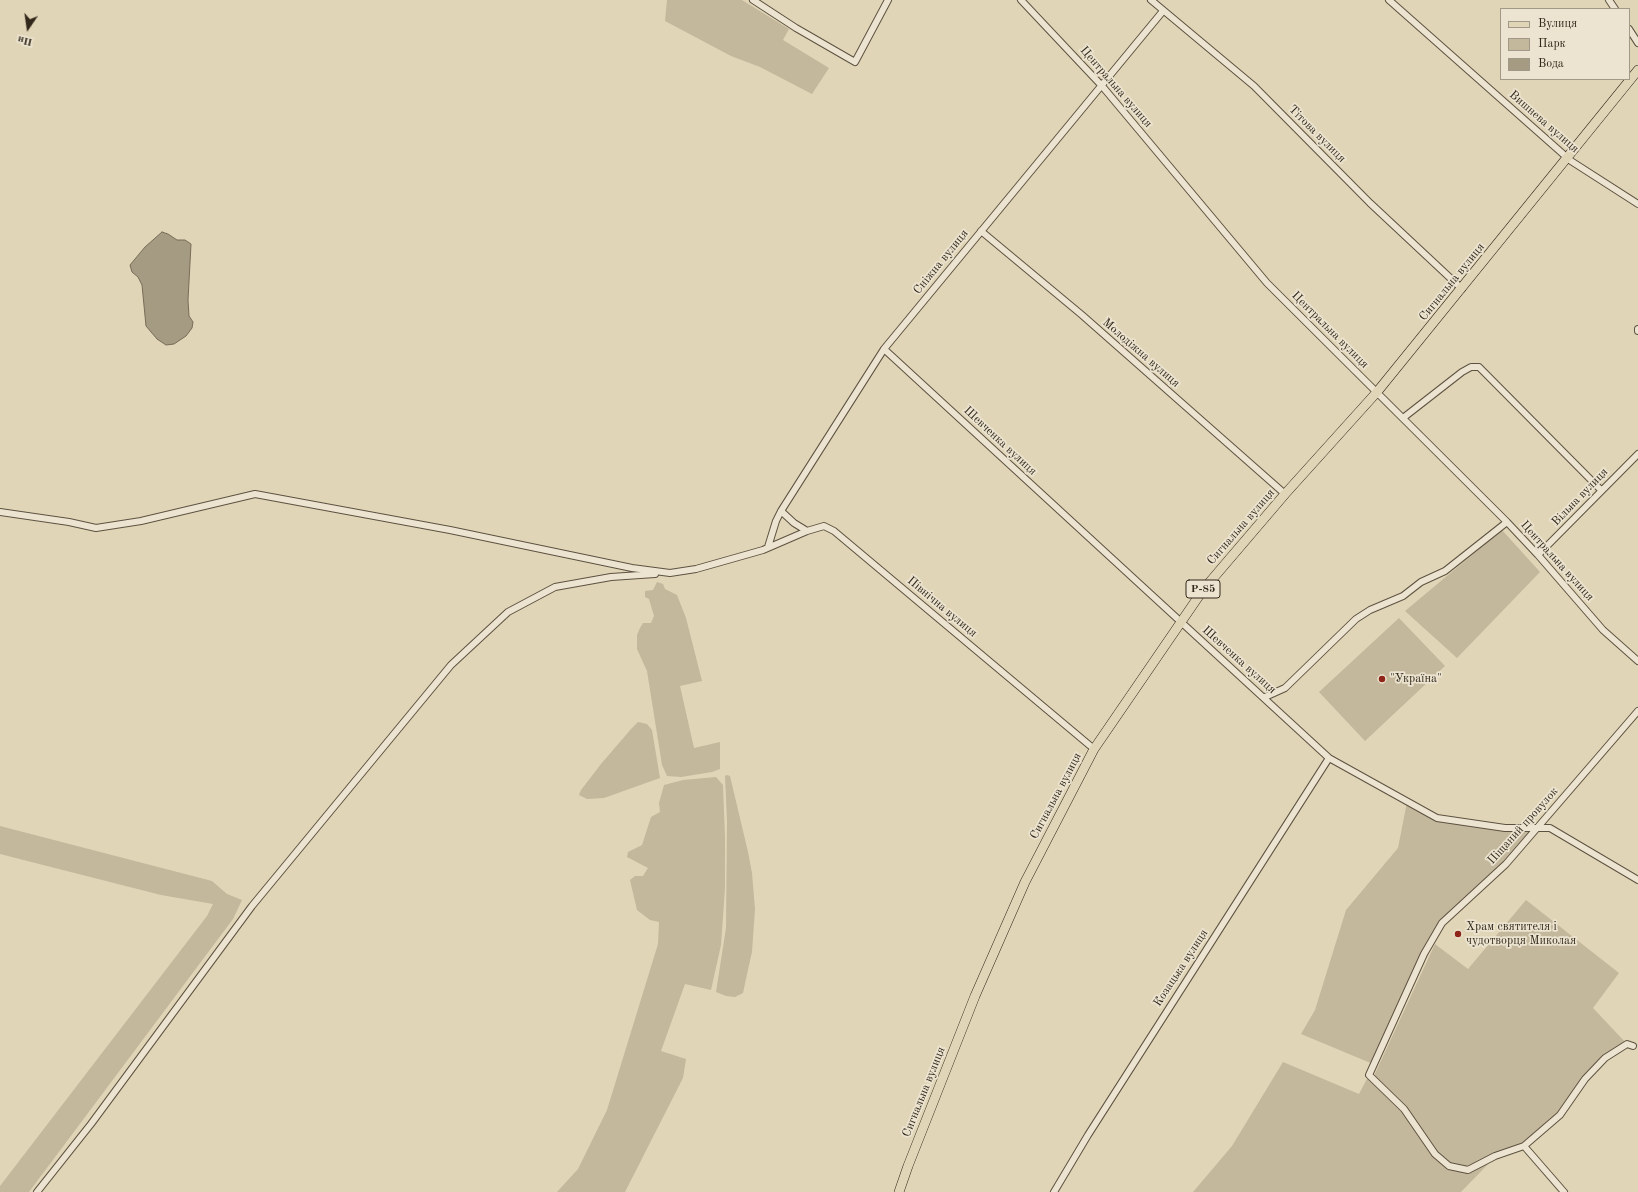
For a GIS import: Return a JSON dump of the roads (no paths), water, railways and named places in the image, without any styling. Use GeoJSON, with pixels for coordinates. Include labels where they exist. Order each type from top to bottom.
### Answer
{"type":"FeatureCollection","features":[{"type":"Feature","properties":{"kind":"main road","name":"Сигнальна вулиця"},"geometry":{"type":"LineString","coordinates":[[899,1192],[975,996],[1025,882],[1094,749],[1202,590],[1285,494],[1377,392],[1638,70]]}},
{"type":"Feature","properties":{"kind":"street"},"geometry":{"type":"LineString","coordinates":[[753,0],[796,28],[855,62],[888,0]]}},
{"type":"Feature","properties":{"kind":"street","name":"Центральна вулиця"},"geometry":{"type":"LineString","coordinates":[[1022,0],[1102,86],[1267,283],[1507,522],[1604,630],[1638,661]]}},
{"type":"Feature","properties":{"kind":"street","name":"Тітова вулиця"},"geometry":{"type":"LineString","coordinates":[[1151,0],[1254,86],[1370,203],[1462,289]]}},
{"type":"Feature","properties":{"kind":"street","name":"Вишнева вулиця"},"geometry":{"type":"LineString","coordinates":[[1389,0],[1568,158],[1638,204]]}},
{"type":"Feature","properties":{"kind":"street","name":"Сніжна вулиця"},"geometry":{"type":"LineString","coordinates":[[766,549],[776,521],[781,512],[884,349],[1163,11]]}},
{"type":"Feature","properties":{"kind":"street"},"geometry":{"type":"LineString","coordinates":[[1630,31],[1638,43]]}},
{"type":"Feature","properties":{"kind":"street","name":"Молодіжна вулиця"},"geometry":{"type":"LineString","coordinates":[[981,231],[1087,320],[1285,494]]}},
{"type":"Feature","properties":{"kind":"street","name":"Шевченка вулиця"},"geometry":{"type":"LineString","coordinates":[[884,349],[1329,758],[1437,818],[1506,828],[1550,828],[1638,880]]}},
{"type":"Feature","properties":{"kind":"street"},"geometry":{"type":"LineString","coordinates":[[1403,418],[1462,372],[1471,367],[1478,368],[1557,444],[1601,490]]}},
{"type":"Feature","properties":{"kind":"street","name":"Вільна вулиця"},"geometry":{"type":"LineString","coordinates":[[1538,555],[1638,454]]}},
{"type":"Feature","properties":{"kind":"street"},"geometry":{"type":"LineString","coordinates":[[0,512],[69,522],[96,528],[141,521],[255,494],[450,530],[632,568],[670,573]]}},
{"type":"Feature","properties":{"kind":"street"},"geometry":{"type":"LineString","coordinates":[[781,512],[794,523],[807,531]]}},
{"type":"Feature","properties":{"kind":"street"},"geometry":{"type":"LineString","coordinates":[[1265,698],[1285,688],[1356,619],[1370,610],[1403,596],[1421,582],[1446,571],[1507,522]]}},
{"type":"Feature","properties":{"kind":"street","name":"Північна вулиця"},"geometry":{"type":"LineString","coordinates":[[670,573],[696,568],[766,549],[807,531],[824,526],[834,531],[1094,749]]}},
{"type":"Feature","properties":{"kind":"street"},"geometry":{"type":"LineString","coordinates":[[37,1192],[91,1124],[252,906],[451,665],[508,612],[555,587],[611,577],[670,573]]}},
{"type":"Feature","properties":{"kind":"street","name":"Піщаний провулок"},"geometry":{"type":"LineString","coordinates":[[1524,1146],[1495,1156],[1468,1170],[1449,1166],[1435,1154],[1404,1109],[1369,1075],[1424,954],[1442,922],[1506,864],[1638,711]]}},
{"type":"Feature","properties":{"kind":"street","name":"Козацька вулиця"},"geometry":{"type":"LineString","coordinates":[[1054,1192],[1092,1128],[1329,758]]}},
{"type":"Feature","properties":{"kind":"street"},"geometry":{"type":"LineString","coordinates":[[1633,1046],[1638,1040]]}},
{"type":"Feature","properties":{"kind":"street"},"geometry":{"type":"LineString","coordinates":[[1564,1192],[1524,1146],[1560,1115],[1585,1079],[1605,1058],[1627,1044],[1633,1046],[1638,1051]]}},
{"type":"Feature","properties":{"kind":"water"},"geometry":{"type":"Polygon","coordinates":[[[162,232],[177,240],[185,240],[191,244],[188,300],[189,316],[193,322],[192,328],[186,336],[174,344],[166,345],[157,339],[146,326],[142,285],[138,277],[132,272],[130,265],[145,247],[162,232]]]}},
{"type":"Feature","properties":{"kind":"place","name":"\"Україна\""},"geometry":{"type":"Point","coordinates":[1382,679]}},
{"type":"Feature","properties":{"kind":"place","name":"Храм святителя і чудотворця Миколая"},"geometry":{"type":"Point","coordinates":[1458,934]}}]}
